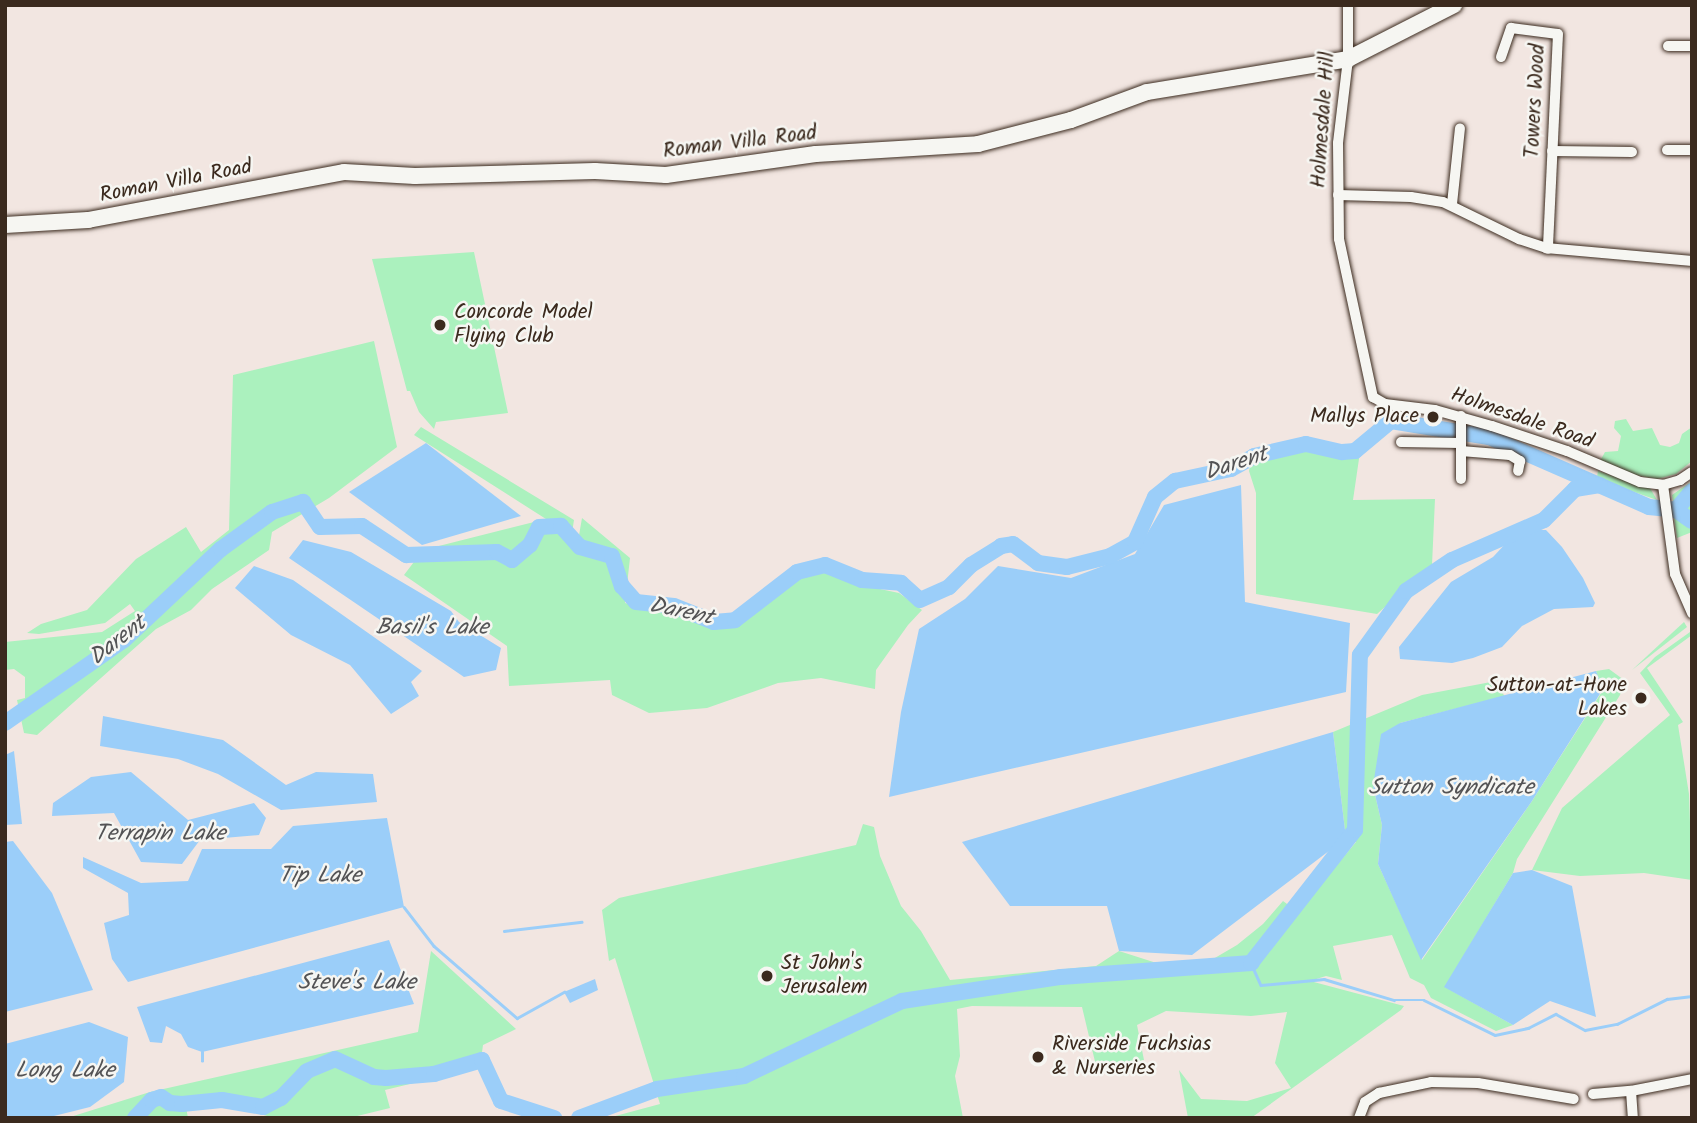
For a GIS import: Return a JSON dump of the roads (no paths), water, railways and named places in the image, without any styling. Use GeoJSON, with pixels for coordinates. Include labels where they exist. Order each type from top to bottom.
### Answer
{"type":"FeatureCollection","features":[{"type":"Feature","properties":{"kind":"street","name":"Holmesdale Hill"},"geometry":{"type":"LineString","coordinates":[[1348,5],[1348,59],[1338,143],[1339,239],[1355,303],[1366,374],[1371,393],[1377,400]]}},
{"type":"Feature","properties":{"kind":"street","name":"Roman Villa Road"},"geometry":{"type":"LineString","coordinates":[[5,225],[89,220],[344,172],[415,176],[596,171],[666,175],[816,154],[978,144],[1071,120],[1147,92],[1348,59],[1454,5]]}},
{"type":"Feature","properties":{"kind":"street","name":"Towers Wood"},"geometry":{"type":"LineString","coordinates":[[1501,57],[1511,28],[1558,34],[1548,249]]}},
{"type":"Feature","properties":{"kind":"street"},"geometry":{"type":"LineString","coordinates":[[1668,46],[1692,46]]}},
{"type":"Feature","properties":{"kind":"street"},"geometry":{"type":"LineString","coordinates":[[1452,204],[1460,128]]}},
{"type":"Feature","properties":{"kind":"street"},"geometry":{"type":"LineString","coordinates":[[1667,150],[1692,150]]}},
{"type":"Feature","properties":{"kind":"street"},"geometry":{"type":"LineString","coordinates":[[1552,151],[1632,152]]}},
{"type":"Feature","properties":{"kind":"street"},"geometry":{"type":"LineString","coordinates":[[1338,195],[1411,197],[1452,204],[1519,239],[1548,249],[1692,261]]}},
{"type":"Feature","properties":{"kind":"street","name":"Holmesdale Road"},"geometry":{"type":"LineString","coordinates":[[1377,400],[1461,419],[1567,451],[1625,478],[1664,489]]}},
{"type":"Feature","properties":{"kind":"street"},"geometry":{"type":"LineString","coordinates":[[1461,419],[1461,479]]}},
{"type":"Feature","properties":{"kind":"street"},"geometry":{"type":"LineString","coordinates":[[1401,442],[1460,443],[1510,455],[1520,461],[1518,471]]}},
{"type":"Feature","properties":{"kind":"street"},"geometry":{"type":"LineString","coordinates":[[1692,472],[1664,489],[1675,574],[1692,613]]}},
{"type":"Feature","properties":{"kind":"street"},"geometry":{"type":"LineString","coordinates":[[1592,1094],[1631,1091],[1692,1079]]}},
{"type":"Feature","properties":{"kind":"street"},"geometry":{"type":"LineString","coordinates":[[1359,1118],[1366,1102],[1379,1093],[1430,1082],[1478,1083],[1574,1099]]}},
{"type":"Feature","properties":{"kind":"street"},"geometry":{"type":"LineString","coordinates":[[1631,1091],[1633,1118]]}},
{"type":"Feature","properties":{"kind":"water"},"geometry":{"type":"Polygon","coordinates":[[[426,443],[521,516],[422,545],[349,492],[426,443]]]}},
{"type":"Feature","properties":{"kind":"water"},"geometry":{"type":"Polygon","coordinates":[[[1241,485],[1245,602],[1350,623],[1346,692],[889,797],[901,712],[919,629],[965,599],[998,566],[1071,578],[1135,554],[1164,505],[1241,485]]]}},
{"type":"Feature","properties":{"kind":"water"},"geometry":{"type":"Polygon","coordinates":[[[1534,530],[1546,530],[1562,547],[1583,578],[1595,603],[1593,607],[1554,609],[1522,626],[1502,647],[1473,658],[1452,663],[1400,659],[1399,647],[1451,582],[1493,557],[1508,541],[1534,530]]]}},
{"type":"Feature","properties":{"kind":"water","name":"Basil's Lake"},"geometry":{"type":"Polygon","coordinates":[[[303,540],[351,552],[451,611],[459,622],[501,648],[496,670],[464,677],[289,558],[303,540]]]}},
{"type":"Feature","properties":{"kind":"water"},"geometry":{"type":"Polygon","coordinates":[[[254,566],[293,580],[422,671],[411,682],[419,696],[391,714],[350,665],[291,635],[235,588],[254,566]]]}},
{"type":"Feature","properties":{"kind":"water","name":"Sutton Syndicate"},"geometry":{"type":"Polygon","coordinates":[[[1596,671],[1603,689],[1532,801],[1421,960],[1378,864],[1382,825],[1373,786],[1381,734],[1400,723],[1596,671]]]}},
{"type":"Feature","properties":{"kind":"water"},"geometry":{"type":"Polygon","coordinates":[[[103,716],[223,740],[286,785],[316,772],[373,774],[377,802],[281,810],[218,774],[178,759],[100,746],[103,716]]]}},
{"type":"Feature","properties":{"kind":"water"},"geometry":{"type":"Polygon","coordinates":[[[1333,732],[1346,838],[1192,955],[1119,951],[1107,906],[1010,906],[962,842],[1333,732]]]}},
{"type":"Feature","properties":{"kind":"water"},"geometry":{"type":"Polygon","coordinates":[[[14,751],[22,824],[5,825],[5,755],[14,751]]]}},
{"type":"Feature","properties":{"kind":"water","name":"Terrapin Lake"},"geometry":{"type":"Polygon","coordinates":[[[131,772],[188,820],[254,803],[266,818],[259,835],[200,840],[182,864],[141,862],[114,813],[52,816],[53,803],[91,777],[131,772]]]}},
{"type":"Feature","properties":{"kind":"water","name":"Tip Lake"},"geometry":{"type":"Polygon","coordinates":[[[387,818],[404,907],[128,982],[112,959],[104,923],[129,915],[128,893],[83,868],[83,857],[141,883],[188,881],[202,849],[271,849],[293,826],[387,818]]]}},
{"type":"Feature","properties":{"kind":"water"},"geometry":{"type":"Polygon","coordinates":[[[13,841],[52,893],[93,990],[5,1012],[5,842],[13,841]]]}},
{"type":"Feature","properties":{"kind":"water"},"geometry":{"type":"Polygon","coordinates":[[[1532,870],[1572,886],[1596,1017],[1550,1001],[1513,1025],[1444,987],[1513,873],[1532,870]]]}},
{"type":"Feature","properties":{"kind":"water","name":"Steve's Lake"},"geometry":{"type":"Polygon","coordinates":[[[389,940],[414,1004],[202,1052],[188,1047],[181,1034],[166,1026],[162,1043],[150,1042],[137,1007],[389,940]]]}},
{"type":"Feature","properties":{"kind":"water"},"geometry":{"type":"Polygon","coordinates":[[[595,979],[598,990],[570,1003],[564,992],[595,979]]]}},
{"type":"Feature","properties":{"kind":"water","name":"Long Lake"},"geometry":{"type":"Polygon","coordinates":[[[89,1022],[128,1037],[124,1082],[90,1107],[46,1118],[5,1118],[5,1044],[89,1022]]]}},
{"type":"Feature","properties":{"kind":"waterway","name":"Darent"},"geometry":{"type":"LineString","coordinates":[[5,723],[124,640],[221,549],[272,512],[303,502],[320,527],[362,526],[406,555],[497,552],[512,560],[530,545],[539,527],[561,526],[580,547],[612,556],[622,586],[636,602],[674,606],[714,622],[735,620],[797,572],[825,565],[862,580],[901,583],[920,600],[949,587],[971,565],[1001,546],[1013,544],[1038,563],[1067,567],[1110,556],[1135,542],[1155,497],[1175,481],[1231,469],[1254,456],[1306,444],[1342,452],[1355,451],[1391,421],[1489,437],[1649,507],[1676,510],[1692,521]]}},
{"type":"Feature","properties":{"kind":"waterway","name":"Darent"},"geometry":{"type":"LineString","coordinates":[[579,1118],[657,1089],[744,1076],[902,1001],[1061,977],[1251,963],[1355,830],[1360,655],[1406,591],[1452,560],[1544,520],[1575,489],[1600,485]]}},
{"type":"Feature","properties":{"kind":"waterway","name":"Darent"},"geometry":{"type":"LineString","coordinates":[[1676,510],[1692,491]]}},
{"type":"Feature","properties":{"kind":"waterway"},"geometry":{"type":"LineString","coordinates":[[404,907],[434,946],[517,1018],[564,992]]}},
{"type":"Feature","properties":{"kind":"waterway"},"geometry":{"type":"LineString","coordinates":[[504,931],[581,922]]}},
{"type":"Feature","properties":{"kind":"waterway"},"geometry":{"type":"LineString","coordinates":[[1251,963],[1261,985],[1324,979],[1394,1000],[1424,1000],[1495,1035],[1528,1028],[1556,1014],[1585,1030],[1617,1024],[1667,999],[1692,996]]}},
{"type":"Feature","properties":{"kind":"waterway"},"geometry":{"type":"LineString","coordinates":[[202,1052],[202,1061]]}},
{"type":"Feature","properties":{"kind":"waterway","name":"Darent"},"geometry":{"type":"LineString","coordinates":[[135,1118],[152,1100],[161,1097],[170,1103],[222,1100],[263,1107],[281,1098],[307,1071],[335,1059],[374,1077],[386,1078],[434,1074],[482,1060],[501,1101],[554,1118]]}},
{"type":"Feature","properties":{"kind":"place","name":"Concorde Model Flying Club"},"geometry":{"type":"Point","coordinates":[440,325]}},
{"type":"Feature","properties":{"kind":"place","name":"Mallys Place"},"geometry":{"type":"Point","coordinates":[1433,417]}},
{"type":"Feature","properties":{"kind":"place","name":"Sutton-at-Hone Lakes"},"geometry":{"type":"Point","coordinates":[1641,698]}},
{"type":"Feature","properties":{"kind":"place","name":"St John's Jerusalem"},"geometry":{"type":"Point","coordinates":[767,976]}},
{"type":"Feature","properties":{"kind":"place","name":"Riverside Fuchsias & Nurseries"},"geometry":{"type":"Point","coordinates":[1038,1057]}}]}
